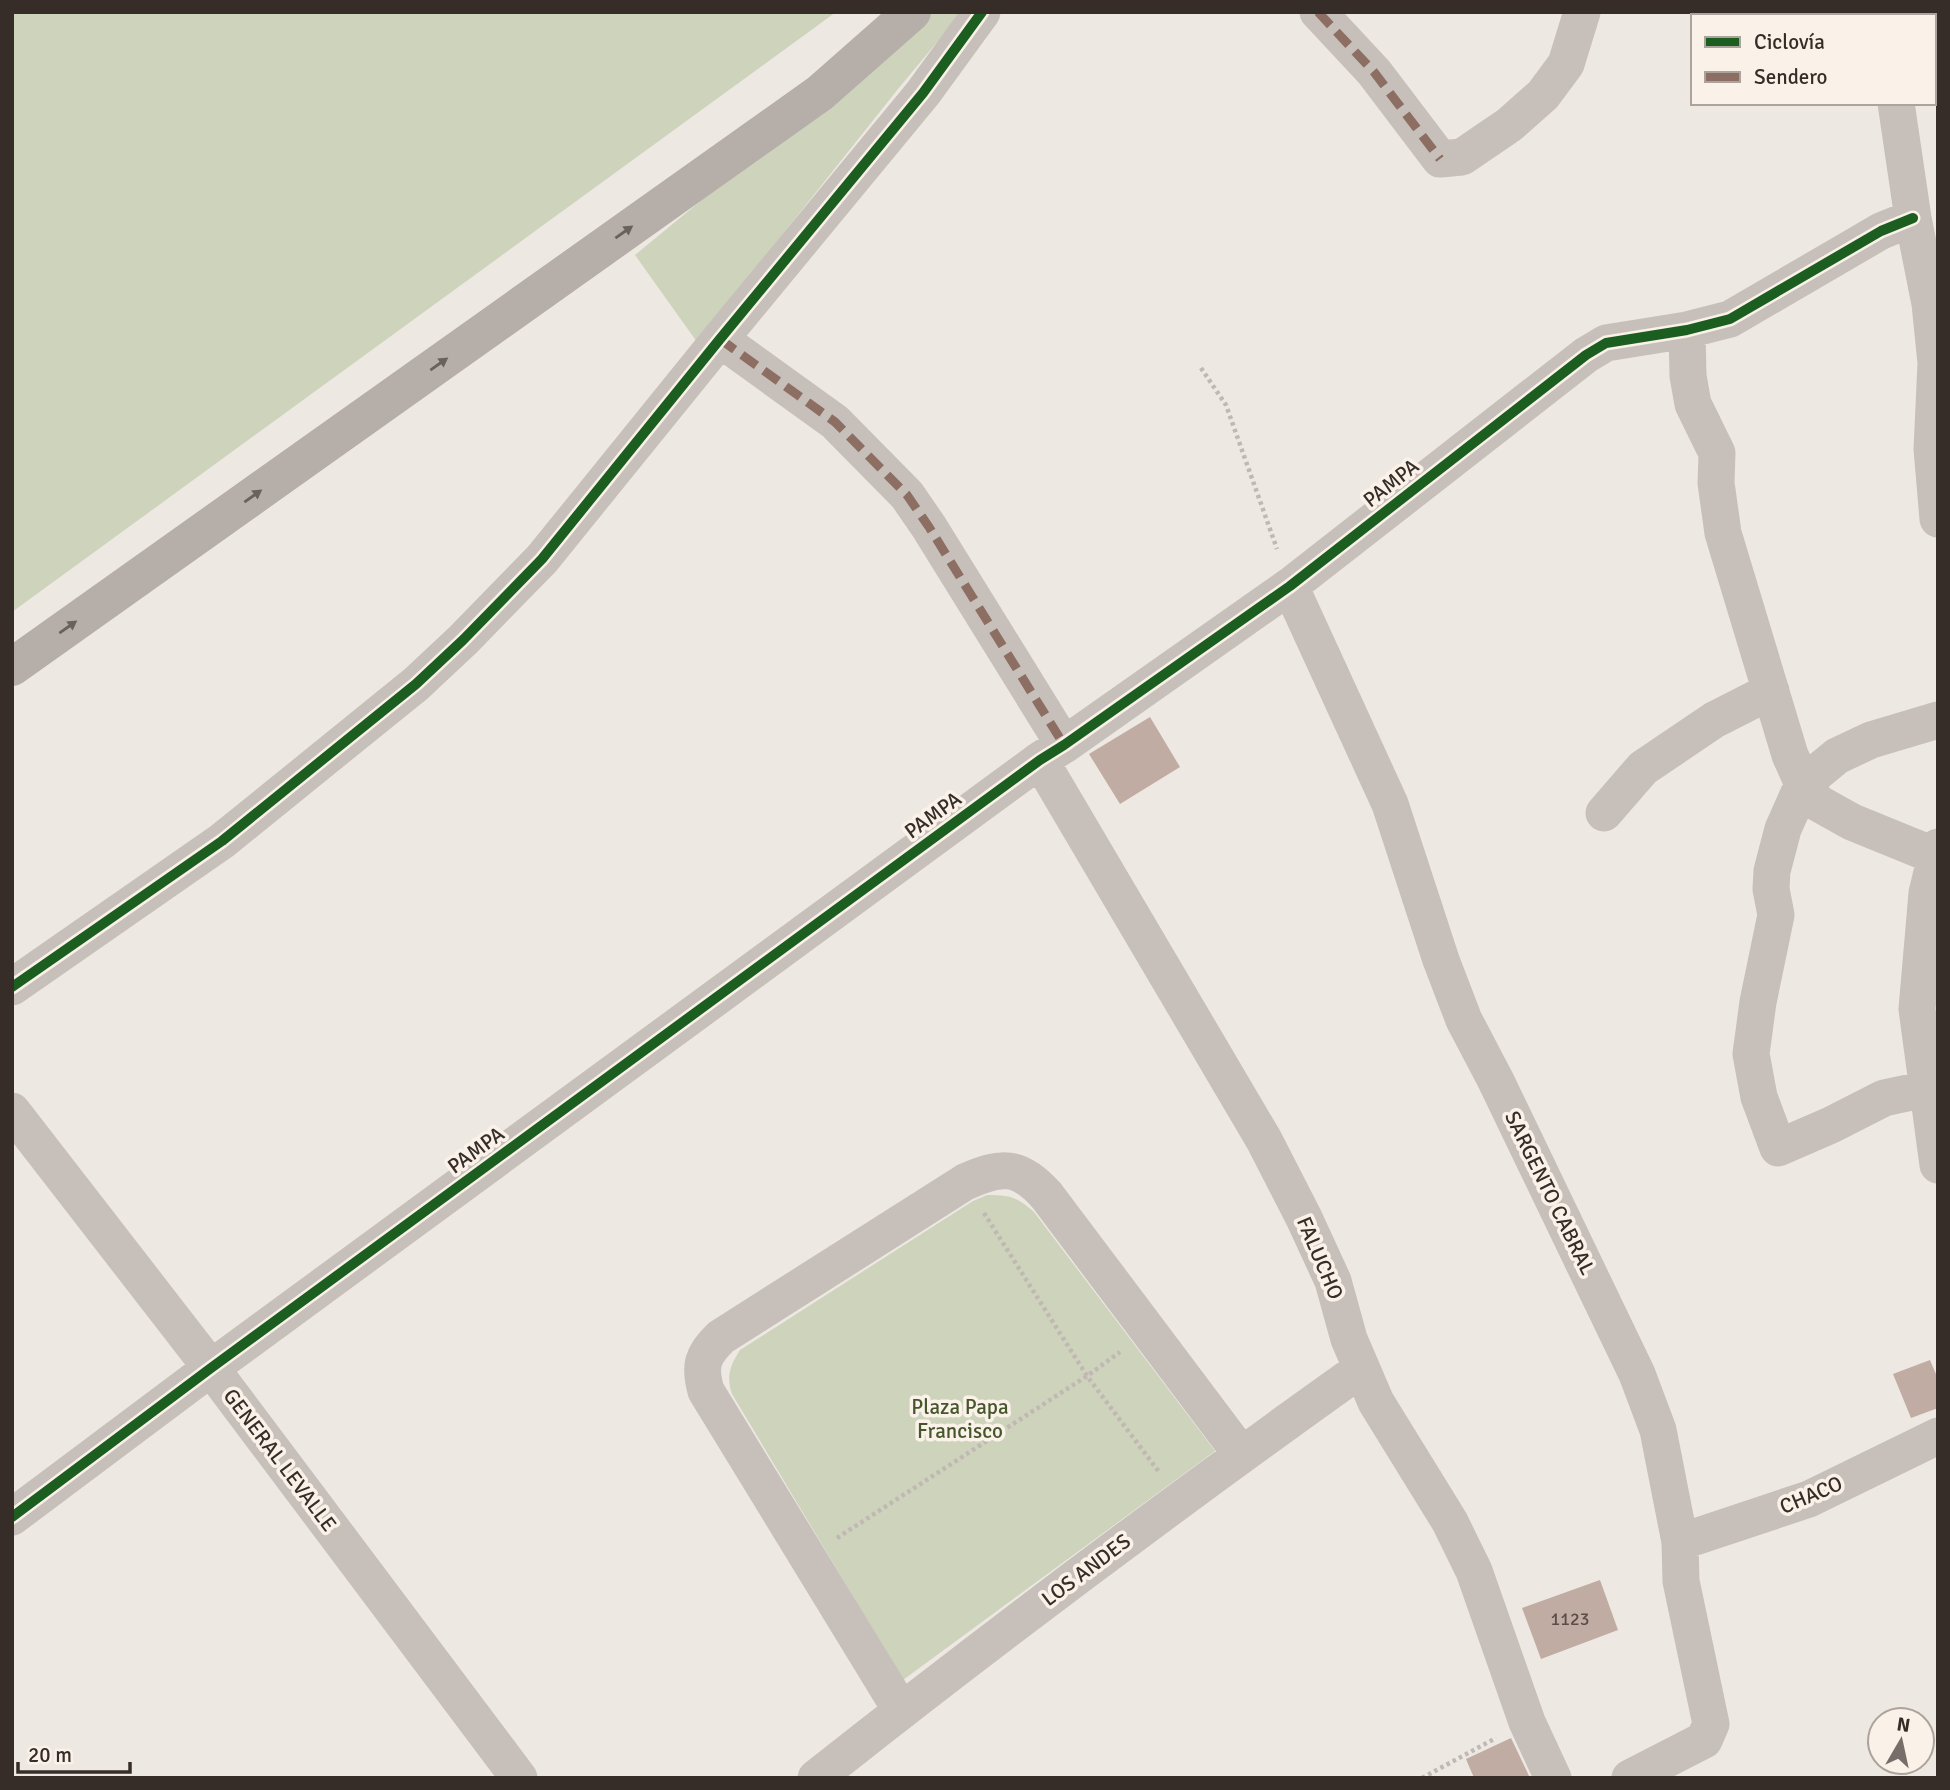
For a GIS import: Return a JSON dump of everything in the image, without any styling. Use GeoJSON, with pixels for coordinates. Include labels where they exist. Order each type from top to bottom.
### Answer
{"type":"FeatureCollection","features":[{"type":"Feature","properties":{"kind":"main road"},"geometry":{"type":"LineString","coordinates":[[12,667],[820,93],[912,12]]}},
{"type":"Feature","properties":{"kind":"street"},"geometry":{"type":"LineString","coordinates":[[12,987],[222,841],[416,684],[463,640],[542,559],[923,93],[982,12]]}},
{"type":"Feature","properties":{"kind":"street"},"geometry":{"type":"LineString","coordinates":[[1318,12],[1374,72],[1440,159],[1462,157],[1509,125],[1543,95],[1566,64],[1582,12]]}},
{"type":"Feature","properties":{"kind":"street"},"geometry":{"type":"LineString","coordinates":[[1896,105],[1934,340],[1936,363],[1932,449],[1938,519]]}},
{"type":"Feature","properties":{"kind":"street","name":"PAMPA"},"geometry":{"type":"LineString","coordinates":[[12,1517],[211,1368],[1052,752],[1290,586],[1586,355],[1606,343],[1687,330],[1730,319],[1881,231],[1913,218]]}},
{"type":"Feature","properties":{"kind":"street"},"geometry":{"type":"LineString","coordinates":[[1687,330],[1688,376],[1693,404],[1717,453],[1716,483],[1723,533],[1790,755],[1803,784],[1818,803],[1852,822],[1937,853],[1927,893],[1917,1009],[1938,1166]]}},
{"type":"Feature","properties":{"kind":"street","name":"FALUCHO"},"geometry":{"type":"LineString","coordinates":[[720,339],[835,422],[907,495],[929,527],[1304,1218],[1333,1281],[1349,1339],[1376,1402],[1450,1522],[1474,1571],[1527,1722],[1553,1778]]}},
{"type":"Feature","properties":{"kind":"street","name":"SARGENTO CABRAL"},"geometry":{"type":"LineString","coordinates":[[1290,586],[1390,804],[1441,960],[1464,1020],[1637,1374],[1658,1430],[1679,1542],[1681,1581],[1711,1724],[1704,1740],[1630,1778]]}},
{"type":"Feature","properties":{"kind":"street"},"geometry":{"type":"LineString","coordinates":[[1604,813],[1643,768],[1713,720],[1771,691]]}},
{"type":"Feature","properties":{"kind":"street"},"geometry":{"type":"LineString","coordinates":[[1926,1088],[1884,1098],[1778,1148],[1759,1097],[1751,1054],[1758,1002],[1776,915],[1771,888],[1772,871],[1783,829],[1803,784],[1837,755],[1871,740],[1938,720]]}},
{"type":"Feature","properties":{"kind":"street","name":"GENERAL LEVALLE"},"geometry":{"type":"LineString","coordinates":[[12,1111],[211,1368],[519,1778]]}},
{"type":"Feature","properties":{"kind":"street"},"geometry":{"type":"LineString","coordinates":[[901,1710],[706,1391],[702,1377],[703,1362],[710,1348],[721,1337],[965,1182],[992,1171],[1013,1171],[1033,1180],[1055,1206],[1241,1454]]}},
{"type":"Feature","properties":{"kind":"street","name":"LOS ANDES"},"geometry":{"type":"LineString","coordinates":[[816,1778],[901,1710],[1179,1500],[1361,1368]]}},
{"type":"Feature","properties":{"kind":"street","name":"CHACO"},"geometry":{"type":"LineString","coordinates":[[1679,1542],[1810,1499],[1938,1436]]}},
{"type":"Feature","properties":{"kind":"path"},"geometry":{"type":"LineString","coordinates":[[1201,368],[1226,405],[1290,586]]}},
{"type":"Feature","properties":{"kind":"path"},"geometry":{"type":"LineString","coordinates":[[965,1182],[1087,1376],[1179,1500]]}},
{"type":"Feature","properties":{"kind":"path"},"geometry":{"type":"LineString","coordinates":[[807,1557],[1087,1376],[1148,1332]]}},
{"type":"Feature","properties":{"kind":"path"},"geometry":{"type":"LineString","coordinates":[[1422,1778],[1527,1722]]}},
{"type":"Feature","properties":{"kind":"green space"},"geometry":{"type":"Polygon","coordinates":[[[12,12],[836,12],[12,612],[12,12]]]}},
{"type":"Feature","properties":{"kind":"green space"},"geometry":{"type":"Polygon","coordinates":[[[930,12],[962,12],[697,342],[635,255],[930,12]]]}},
{"type":"Feature","properties":{"kind":"green space","name":"Plaza Papa Francisco"},"geometry":{"type":"Polygon","coordinates":[[[987,1195],[1013,1198],[1034,1212],[1215,1451],[903,1680],[732,1394],[730,1371],[740,1350],[973,1201],[987,1195]]]}},
{"type":"Feature","properties":{"kind":"building"},"geometry":{"type":"Polygon","coordinates":[[[1150,717],[1180,767],[1120,804],[1089,754],[1150,717]]]}},
{"type":"Feature","properties":{"kind":"building"},"geometry":{"type":"Polygon","coordinates":[[[1930,1360],[1938,1379],[1938,1408],[1911,1418],[1893,1374],[1930,1360]]]}},
{"type":"Feature","properties":{"kind":"building"},"geometry":{"type":"Polygon","coordinates":[[[1600,1580],[1618,1630],[1541,1659],[1522,1608],[1600,1580]]]}},
{"type":"Feature","properties":{"kind":"building"},"geometry":{"type":"Polygon","coordinates":[[[1511,1738],[1530,1778],[1474,1778],[1466,1759],[1511,1738]]]}},
{"type":"Feature","properties":{"kind":"marked path"},"geometry":{"type":"LineString","coordinates":[[1318,12],[1374,72],[1440,159]]}},
{"type":"Feature","properties":{"kind":"marked path"},"geometry":{"type":"LineString","coordinates":[[720,339],[835,422],[907,495],[1064,745]]}},
{"type":"Feature","properties":{"kind":"cycle path"},"geometry":{"type":"LineString","coordinates":[[12,987],[222,841],[416,684],[463,640],[542,559],[923,93],[982,12]]}},
{"type":"Feature","properties":{"kind":"cycle path"},"geometry":{"type":"LineString","coordinates":[[12,1517],[1040,760],[1290,586],[1586,355],[1606,343],[1687,330],[1730,319],[1881,231],[1913,218]]}}]}
